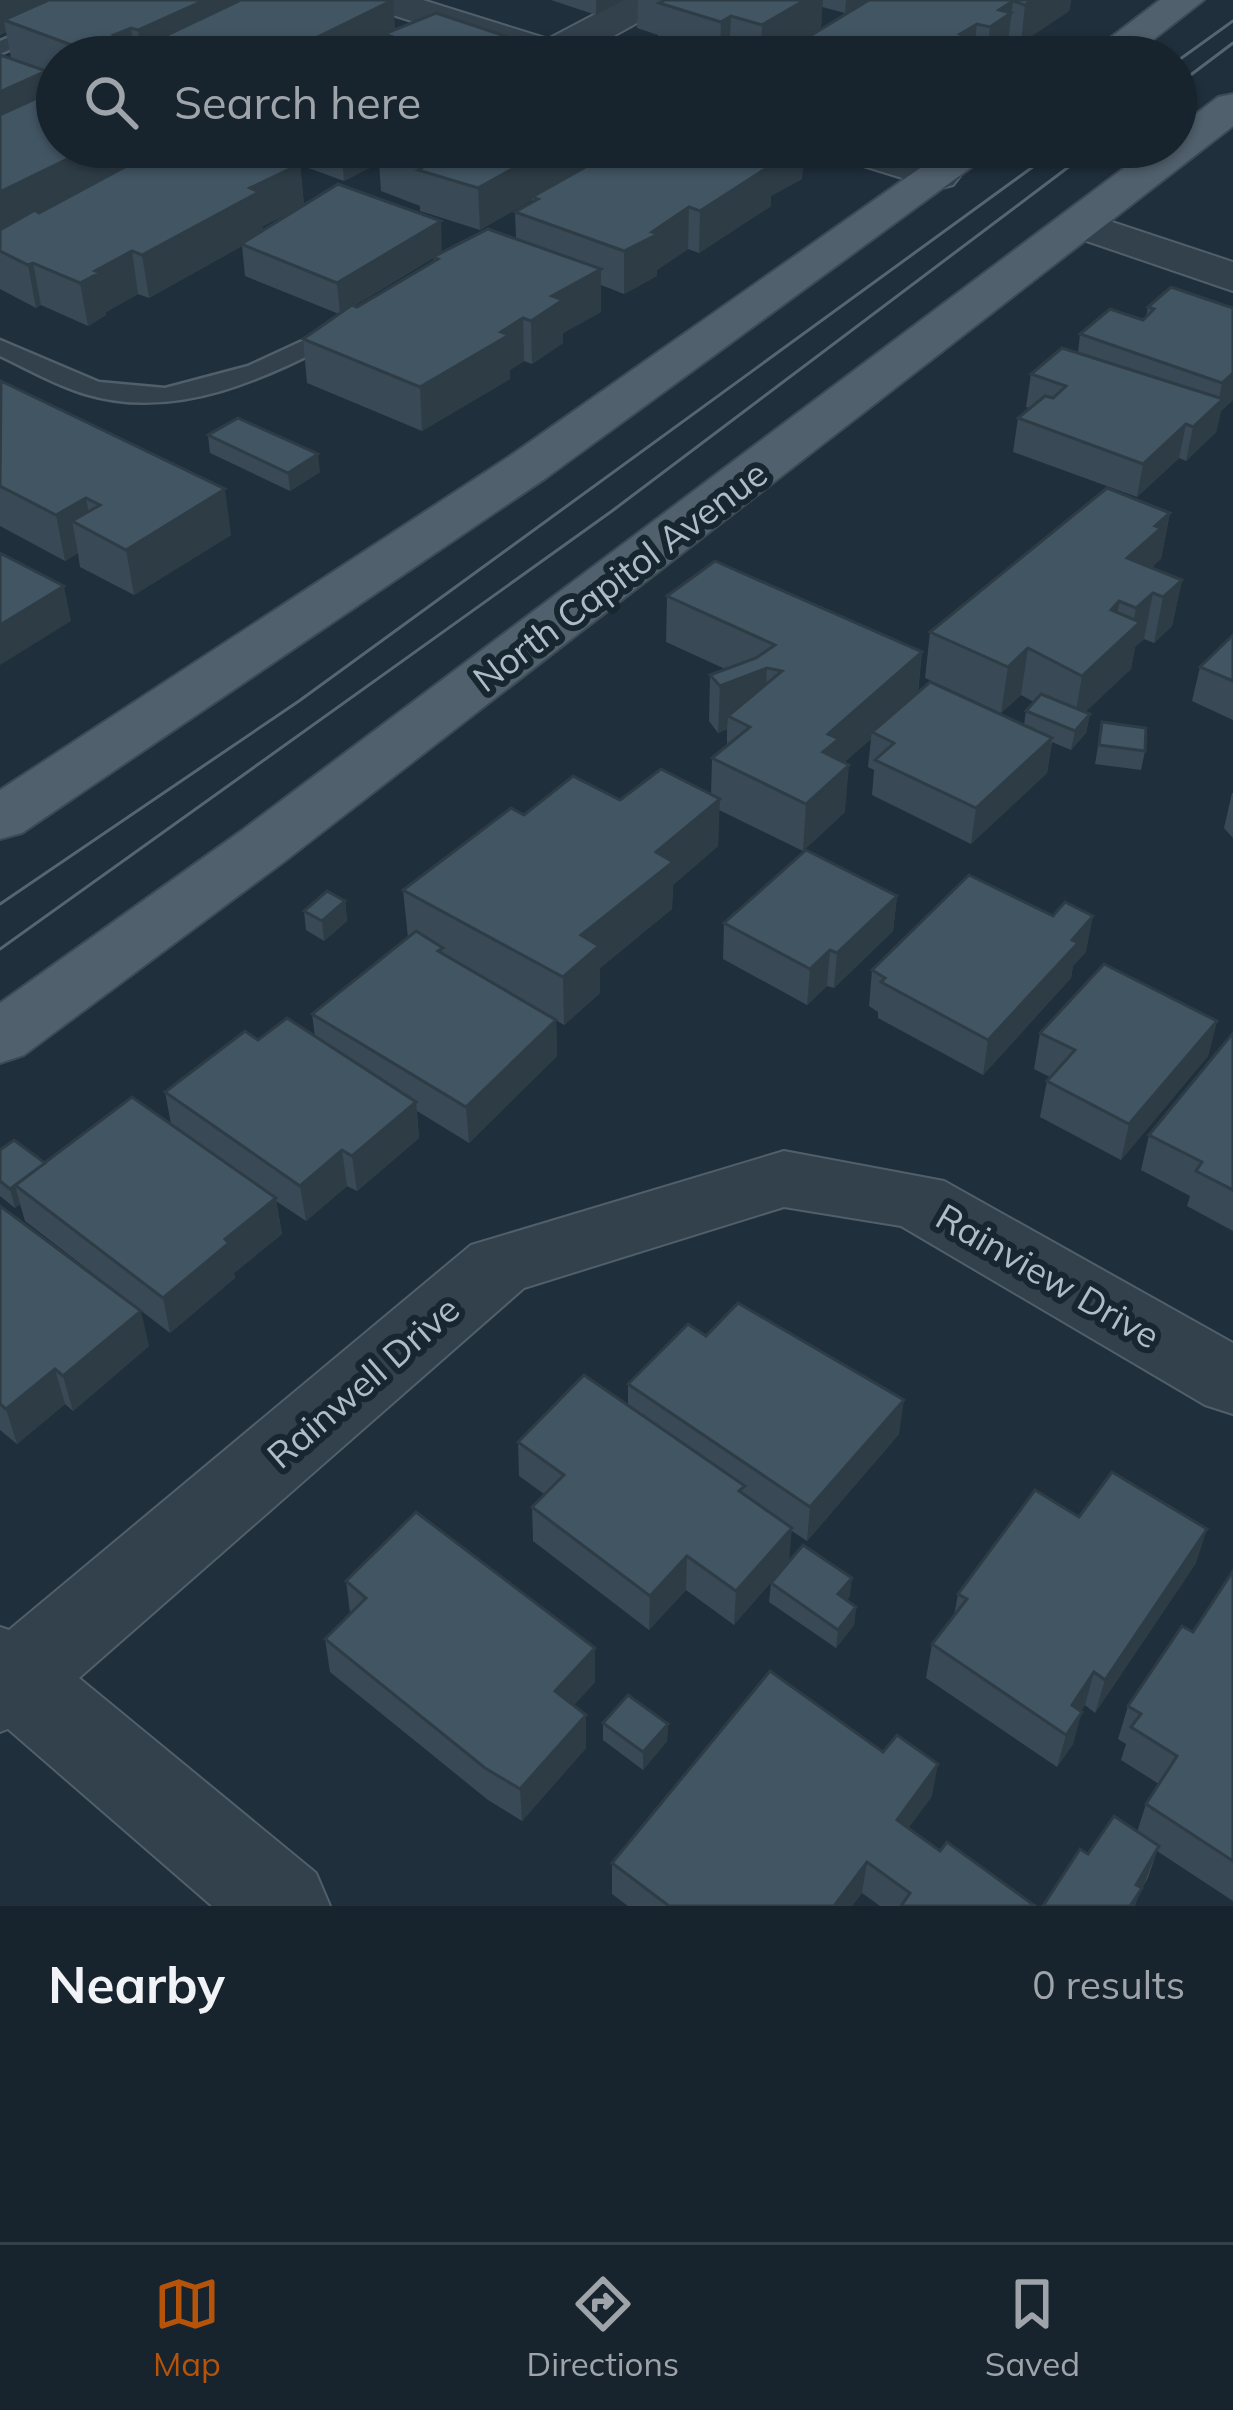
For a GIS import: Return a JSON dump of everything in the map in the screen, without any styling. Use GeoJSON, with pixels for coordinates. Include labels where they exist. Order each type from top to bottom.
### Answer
{"type":"FeatureCollection","features":[{"type":"Feature","properties":{"kind":"main road"},"geometry":{"type":"LineString","coordinates":[[1134,36],[1185,0]]}},
{"type":"Feature","properties":{"kind":"main road","name":"North Capitol Avenue"},"geometry":{"type":"LineString","coordinates":[[1197,134],[1233,106]]}},
{"type":"Feature","properties":{"kind":"main road"},"geometry":{"type":"LineString","coordinates":[[0,819],[528,466],[948,168]]}},
{"type":"Feature","properties":{"kind":"main road","name":"North Capitol Avenue"},"geometry":{"type":"LineString","coordinates":[[0,1038],[283,832],[1154,168]]}},
{"type":"Feature","properties":{"kind":"street"},"geometry":{"type":"LineString","coordinates":[[384,0],[441,31],[465,36]]}},
{"type":"Feature","properties":{"kind":"street"},"geometry":{"type":"LineString","coordinates":[[590,36],[650,0]]}},
{"type":"Feature","properties":{"kind":"street"},"geometry":{"type":"LineString","coordinates":[[1082,225],[1233,277]]}},
{"type":"Feature","properties":{"kind":"street","name":"Rainview Drive"},"geometry":{"type":"LineString","coordinates":[[784,1179],[918,1201],[1233,1382]]}},
{"type":"Feature","properties":{"kind":"street","name":"Rainwell Drive"},"geometry":{"type":"LineString","coordinates":[[5,1679],[498,1266],[784,1179]]}},
{"type":"Feature","properties":{"kind":"street"},"geometry":{"type":"LineString","coordinates":[[5,1679],[283,1906]]}},
{"type":"Feature","properties":{"kind":"lane"},"geometry":{"type":"LineString","coordinates":[[0,48],[112,0]]}},
{"type":"Feature","properties":{"kind":"lane"},"geometry":{"type":"LineString","coordinates":[[0,347],[97,390],[131,397],[176,395],[214,386],[309,347],[371,313]]}},
{"type":"Feature","properties":{"kind":"building"},"geometry":{"type":"Polygon","coordinates":[[[49,0],[205,0],[116,36],[47,36],[4,20],[49,0]]]}},
{"type":"Feature","properties":{"kind":"building"},"geometry":{"type":"Polygon","coordinates":[[[241,0],[393,0],[320,36],[165,36],[241,0]]]}},
{"type":"Feature","properties":{"kind":"building"},"geometry":{"type":"Polygon","coordinates":[[[805,0],[762,25],[731,16],[721,22],[659,3],[805,0]]]}},
{"type":"Feature","properties":{"kind":"building"},"geometry":{"type":"Polygon","coordinates":[[[869,0],[1032,0],[1025,5],[1013,1],[999,10],[1011,13],[990,27],[977,24],[960,34],[966,36],[810,36],[869,0]]]}},
{"type":"Feature","properties":{"kind":"building"},"geometry":{"type":"Polygon","coordinates":[[[436,13],[505,36],[390,36],[384,34],[436,13]]]}},
{"type":"Feature","properties":{"kind":"building"},"geometry":{"type":"Polygon","coordinates":[[[0,55],[36,68],[36,76],[0,92],[0,55]]]}},
{"type":"Feature","properties":{"kind":"building"},"geometry":{"type":"Polygon","coordinates":[[[36,99],[36,168],[49,168],[0,192],[0,115],[36,99]]]}},
{"type":"Feature","properties":{"kind":"building"},"geometry":{"type":"Polygon","coordinates":[[[123,168],[292,168],[250,188],[259,192],[142,255],[132,251],[80,283],[0,251],[0,230],[35,210],[39,213],[123,168]]]}},
{"type":"Feature","properties":{"kind":"building"},"geometry":{"type":"Polygon","coordinates":[[[421,168],[514,168],[478,188],[418,170],[421,168]]]}},
{"type":"Feature","properties":{"kind":"building"},"geometry":{"type":"Polygon","coordinates":[[[584,168],[767,168],[700,211],[689,207],[652,232],[658,234],[624,251],[515,212],[538,199],[532,197],[584,168]]]}},
{"type":"Feature","properties":{"kind":"building"},"geometry":{"type":"Polygon","coordinates":[[[338,184],[441,221],[337,283],[241,244],[338,184]]]}},
{"type":"Feature","properties":{"kind":"building"},"geometry":{"type":"Polygon","coordinates":[[[488,229],[601,269],[552,296],[563,300],[531,321],[523,318],[501,332],[509,335],[420,387],[303,339],[352,305],[357,307],[438,259],[433,257],[488,229]]]}},
{"type":"Feature","properties":{"kind":"building"},"geometry":{"type":"Polygon","coordinates":[[[1171,287],[1233,308],[1233,373],[1222,383],[1080,334],[1110,309],[1143,320],[1154,309],[1148,307],[1171,287]]]}},
{"type":"Feature","properties":{"kind":"building"},"geometry":{"type":"Polygon","coordinates":[[[1062,348],[1223,399],[1193,427],[1186,424],[1143,464],[1018,418],[1066,386],[1031,374],[1062,348]]]}},
{"type":"Feature","properties":{"kind":"building"},"geometry":{"type":"Polygon","coordinates":[[[1,381],[225,489],[126,550],[72,521],[100,505],[86,498],[56,515],[0,486],[1,381]]]}},
{"type":"Feature","properties":{"kind":"building"},"geometry":{"type":"Polygon","coordinates":[[[238,418],[318,454],[288,473],[208,435],[238,418]]]}},
{"type":"Feature","properties":{"kind":"building"},"geometry":{"type":"Polygon","coordinates":[[[1107,488],[1170,513],[1155,526],[1161,528],[1127,558],[1182,580],[1163,597],[1153,593],[1136,608],[1119,601],[1111,610],[1140,622],[1082,676],[1028,648],[1008,667],[930,632],[1107,488]]]}},
{"type":"Feature","properties":{"kind":"building"},"geometry":{"type":"Polygon","coordinates":[[[0,553],[64,586],[0,625],[0,553]]]}},
{"type":"Feature","properties":{"kind":"building"},"geometry":{"type":"Polygon","coordinates":[[[715,561],[922,652],[828,734],[839,739],[823,752],[849,765],[806,804],[712,758],[750,727],[728,716],[782,671],[767,668],[720,686],[710,675],[756,658],[775,645],[667,596],[715,561]]]}},
{"type":"Feature","properties":{"kind":"building"},"geometry":{"type":"Polygon","coordinates":[[[1233,635],[1233,681],[1200,667],[1233,635]]]}},
{"type":"Feature","properties":{"kind":"building"},"geometry":{"type":"Polygon","coordinates":[[[930,682],[1052,738],[976,808],[875,760],[894,743],[872,732],[930,682]]]}},
{"type":"Feature","properties":{"kind":"building"},"geometry":{"type":"Polygon","coordinates":[[[1041,694],[1090,714],[1075,731],[1026,711],[1041,694]]]}},
{"type":"Feature","properties":{"kind":"building"},"geometry":{"type":"Polygon","coordinates":[[[1102,722],[1146,728],[1145,751],[1099,745],[1102,722]]]}},
{"type":"Feature","properties":{"kind":"building"},"geometry":{"type":"Polygon","coordinates":[[[661,769],[720,799],[656,852],[673,862],[581,935],[599,946],[563,977],[403,890],[511,808],[524,815],[573,776],[620,800],[661,769]]]}},
{"type":"Feature","properties":{"kind":"building"},"geometry":{"type":"Polygon","coordinates":[[[806,850],[897,896],[837,953],[830,950],[810,969],[724,923],[806,850]]]}},
{"type":"Feature","properties":{"kind":"building"},"geometry":{"type":"Polygon","coordinates":[[[969,875],[1053,916],[1065,902],[1093,916],[1072,940],[1078,943],[988,1040],[881,982],[885,978],[872,970],[969,875]]]}},
{"type":"Feature","properties":{"kind":"building"},"geometry":{"type":"Polygon","coordinates":[[[327,891],[345,901],[322,921],[304,911],[327,891]]]}},
{"type":"Feature","properties":{"kind":"building"},"geometry":{"type":"Polygon","coordinates":[[[416,931],[443,948],[438,951],[556,1020],[466,1107],[312,1014],[416,931]]]}},
{"type":"Feature","properties":{"kind":"building"},"geometry":{"type":"Polygon","coordinates":[[[1104,964],[1217,1021],[1129,1124],[1047,1081],[1075,1050],[1040,1033],[1104,964]]]}},
{"type":"Feature","properties":{"kind":"building"},"geometry":{"type":"Polygon","coordinates":[[[287,1018],[416,1102],[352,1156],[342,1150],[300,1186],[165,1092],[245,1031],[258,1040],[287,1018]]]}},
{"type":"Feature","properties":{"kind":"building"},"geometry":{"type":"Polygon","coordinates":[[[1233,1033],[1233,1190],[1196,1171],[1202,1162],[1149,1135],[1233,1033]]]}},
{"type":"Feature","properties":{"kind":"building"},"geometry":{"type":"Polygon","coordinates":[[[132,1097],[276,1198],[163,1298],[15,1185],[132,1097]]]}},
{"type":"Feature","properties":{"kind":"building"},"geometry":{"type":"Polygon","coordinates":[[[14,1140],[45,1163],[10,1189],[0,1181],[0,1150],[14,1140]]]}},
{"type":"Feature","properties":{"kind":"building"},"geometry":{"type":"Polygon","coordinates":[[[0,1206],[141,1311],[63,1376],[55,1369],[6,1409],[0,1404],[0,1206]]]}},
{"type":"Feature","properties":{"kind":"building"},"geometry":{"type":"Polygon","coordinates":[[[738,1303],[904,1400],[810,1507],[628,1384],[688,1324],[706,1336],[738,1303]]]}},
{"type":"Feature","properties":{"kind":"building"},"geometry":{"type":"Polygon","coordinates":[[[584,1375],[745,1486],[739,1491],[792,1528],[736,1591],[687,1556],[650,1596],[532,1507],[564,1475],[518,1442],[584,1375]]]}},
{"type":"Feature","properties":{"kind":"building"},"geometry":{"type":"Polygon","coordinates":[[[1112,1472],[1207,1529],[1105,1680],[1094,1672],[1072,1705],[1082,1712],[1066,1735],[932,1644],[967,1599],[958,1594],[1035,1490],[1079,1517],[1112,1472]]]}},
{"type":"Feature","properties":{"kind":"building"},"geometry":{"type":"Polygon","coordinates":[[[416,1512],[595,1648],[555,1691],[586,1715],[520,1789],[485,1768],[325,1639],[366,1598],[346,1581],[416,1512]]]}},
{"type":"Feature","properties":{"kind":"building"},"geometry":{"type":"Polygon","coordinates":[[[803,1545],[852,1578],[838,1594],[856,1607],[838,1630],[771,1583],[803,1545]]]}},
{"type":"Feature","properties":{"kind":"building"},"geometry":{"type":"Polygon","coordinates":[[[1233,1571],[1233,1861],[1146,1804],[1177,1756],[1131,1727],[1141,1714],[1128,1706],[1182,1626],[1193,1632],[1233,1571]]]}},
{"type":"Feature","properties":{"kind":"building"},"geometry":{"type":"Polygon","coordinates":[[[770,1671],[883,1752],[897,1735],[938,1764],[897,1820],[940,1851],[947,1842],[1035,1906],[901,1906],[910,1893],[867,1862],[834,1906],[669,1906],[612,1863],[770,1671]]]}},
{"type":"Feature","properties":{"kind":"building"},"geometry":{"type":"Polygon","coordinates":[[[628,1695],[668,1724],[643,1752],[603,1723],[628,1695]]]}},
{"type":"Feature","properties":{"kind":"building"},"geometry":{"type":"Polygon","coordinates":[[[1114,1816],[1159,1846],[1136,1885],[1142,1888],[1130,1906],[1043,1906],[1080,1849],[1088,1854],[1114,1816]]]}},
{"type":"Feature","properties":{"kind":"tram line"},"geometry":{"type":"LineString","coordinates":[[1197,47],[1233,21]]}},
{"type":"Feature","properties":{"kind":"tram line"},"geometry":{"type":"LineString","coordinates":[[1197,70],[1233,43]]}},
{"type":"Feature","properties":{"kind":"tram line"},"geometry":{"type":"LineString","coordinates":[[0,904],[299,701],[1031,168]]}},
{"type":"Feature","properties":{"kind":"tram line"},"geometry":{"type":"LineString","coordinates":[[0,949],[612,511],[1067,168]]}}]}
